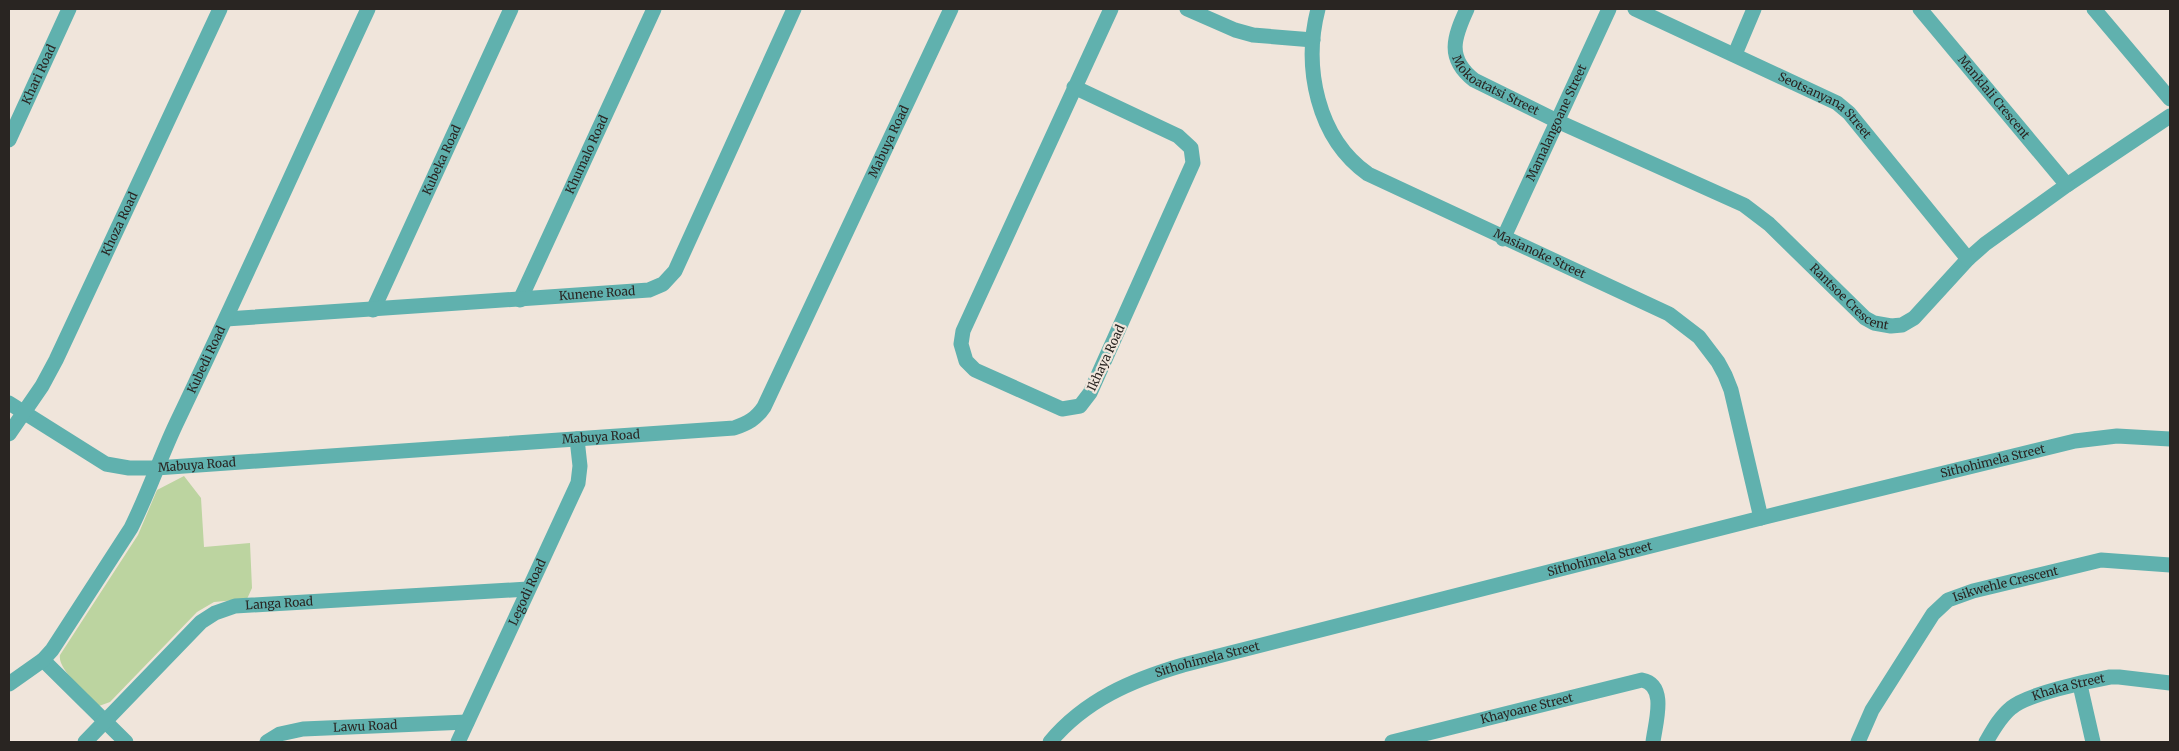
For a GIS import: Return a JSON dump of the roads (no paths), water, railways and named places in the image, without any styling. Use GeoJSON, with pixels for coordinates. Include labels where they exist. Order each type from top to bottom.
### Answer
{"type":"FeatureCollection","features":[{"type":"Feature","properties":{"kind":"street","name":"Khari Road"},"geometry":{"type":"LineString","coordinates":[[9,140],[69,9]]}},
{"type":"Feature","properties":{"kind":"street","name":"Khoza Road"},"geometry":{"type":"LineString","coordinates":[[9,434],[42,386],[56,360],[220,9]]}},
{"type":"Feature","properties":{"kind":"street","name":"Kubedi Road"},"geometry":{"type":"LineString","coordinates":[[9,684],[44,660],[63,635],[130,528],[368,9]]}},
{"type":"Feature","properties":{"kind":"street","name":"Kubeka Road"},"geometry":{"type":"LineString","coordinates":[[372,310],[511,9]]}},
{"type":"Feature","properties":{"kind":"street","name":"Khumalo Road"},"geometry":{"type":"LineString","coordinates":[[520,300],[654,9]]}},
{"type":"Feature","properties":{"kind":"street","name":"Kunene Road"},"geometry":{"type":"LineString","coordinates":[[226,319],[520,300],[657,288],[675,271],[794,9]]}},
{"type":"Feature","properties":{"kind":"street","name":"Mabuya Road"},"geometry":{"type":"LineString","coordinates":[[9,403],[106,464],[123,467],[156,468],[377,451],[734,428],[754,420],[759,415],[794,346],[951,9]]}},
{"type":"Feature","properties":{"kind":"street","name":"Ikhaya Road"},"geometry":{"type":"LineString","coordinates":[[1074,87],[1178,136],[1191,148],[1193,163],[1090,393],[1080,406],[1062,409],[975,370],[966,361],[962,350],[961,337],[1074,87],[1111,9]]}},
{"type":"Feature","properties":{"kind":"street"},"geometry":{"type":"LineString","coordinates":[[1187,9],[1234,30],[1253,35],[1313,40]]}},
{"type":"Feature","properties":{"kind":"street","name":"Masianoke Street"},"geometry":{"type":"LineString","coordinates":[[1318,9],[1313,40],[1314,81],[1321,111],[1333,138],[1346,156],[1368,174],[1504,239],[1669,314],[1699,337],[1718,362],[1731,390],[1754,479],[1761,518]]}},
{"type":"Feature","properties":{"kind":"street","name":"Mokoatatsi Street"},"geometry":{"type":"LineString","coordinates":[[1467,9],[1455,38],[1456,54],[1463,72],[1474,80],[1557,121]]}},
{"type":"Feature","properties":{"kind":"street","name":"Mamalangoane Street"},"geometry":{"type":"LineString","coordinates":[[1504,239],[1609,9]]}},
{"type":"Feature","properties":{"kind":"street","name":"Seotsanyana Street"},"geometry":{"type":"LineString","coordinates":[[1635,9],[1820,93],[1842,107],[1968,259]]}},
{"type":"Feature","properties":{"kind":"street"},"geometry":{"type":"LineString","coordinates":[[1735,54],[1754,9]]}},
{"type":"Feature","properties":{"kind":"street","name":"Manklali Crescent"},"geometry":{"type":"LineString","coordinates":[[1920,9],[2067,185]]}},
{"type":"Feature","properties":{"kind":"street"},"geometry":{"type":"LineString","coordinates":[[2094,9],[2170,99]]}},
{"type":"Feature","properties":{"kind":"street","name":"Rantsoe Crescent"},"geometry":{"type":"LineString","coordinates":[[1557,121],[1744,205],[1769,224],[1865,318],[1874,323],[1897,325],[1914,318],[1968,259],[2004,230],[2170,116]]}},
{"type":"Feature","properties":{"kind":"street","name":"Sithohimela Street"},"geometry":{"type":"LineString","coordinates":[[1050,742],[1061,729],[1088,707],[1140,678],[1244,649],[2082,439],[2117,436],[2170,439]]}},
{"type":"Feature","properties":{"kind":"street","name":"Legodi Road"},"geometry":{"type":"LineString","coordinates":[[458,742],[578,483],[580,466],[577,439]]}},
{"type":"Feature","properties":{"kind":"street","name":"Isikwehle Crescent"},"geometry":{"type":"LineString","coordinates":[[1858,742],[1872,710],[1933,614],[1948,600],[1973,591],[2101,560],[2170,565]]}},
{"type":"Feature","properties":{"kind":"street","name":"Langa Road"},"geometry":{"type":"LineString","coordinates":[[85,742],[201,622],[225,609],[235,606],[528,589]]}},
{"type":"Feature","properties":{"kind":"street"},"geometry":{"type":"LineString","coordinates":[[44,660],[126,742]]}},
{"type":"Feature","properties":{"kind":"street","name":"Khaka Street"},"geometry":{"type":"LineString","coordinates":[[1986,742],[2000,720],[2017,704],[2034,696],[2119,676],[2170,683]]}},
{"type":"Feature","properties":{"kind":"street","name":"Khayoane Street"},"geometry":{"type":"LineString","coordinates":[[1392,742],[1633,681],[1648,681],[1657,690],[1658,703],[1653,742]]}},
{"type":"Feature","properties":{"kind":"street"},"geometry":{"type":"LineString","coordinates":[[2080,684],[2094,742]]}},
{"type":"Feature","properties":{"kind":"street","name":"Lawu Road"},"geometry":{"type":"LineString","coordinates":[[267,742],[280,734],[302,729],[467,722]]}}]}
